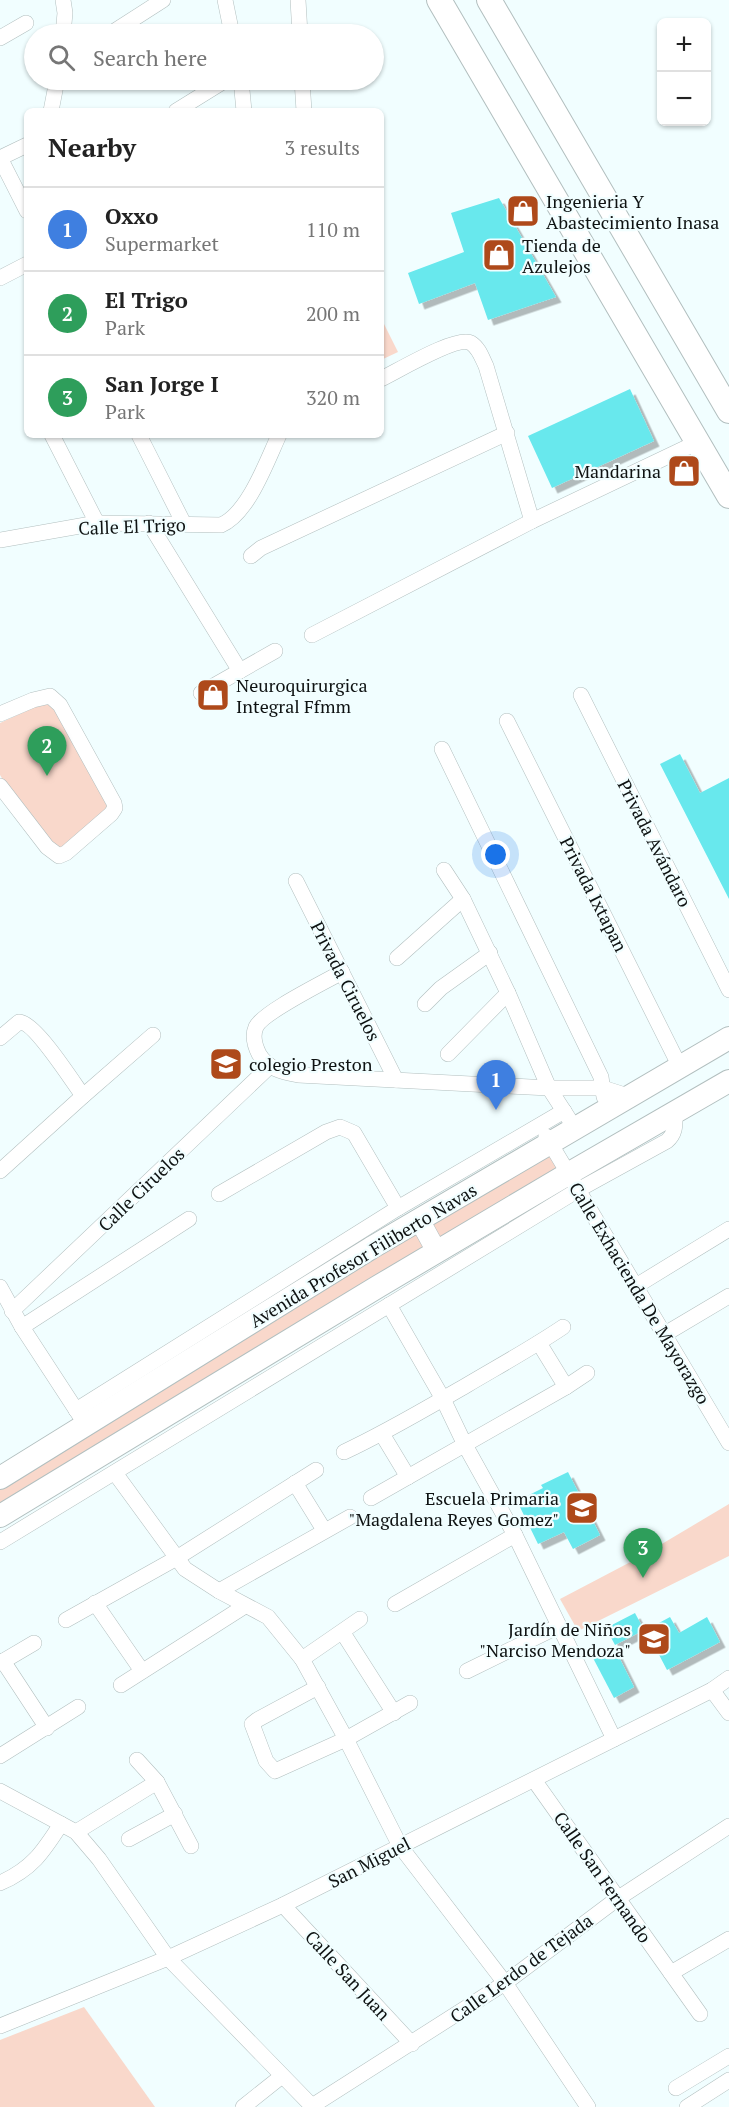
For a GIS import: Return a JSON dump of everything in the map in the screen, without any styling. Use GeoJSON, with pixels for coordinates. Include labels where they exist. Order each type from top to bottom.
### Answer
{"type":"FeatureCollection","features":[{"type":"Feature","properties":{"kind":"main road"},"geometry":{"type":"LineString","coordinates":[[439,0],[729,496]]}},
{"type":"Feature","properties":{"kind":"main road"},"geometry":{"type":"LineString","coordinates":[[489,0],[729,411]]}},
{"type":"Feature","properties":{"kind":"main road","name":"Avenida Profesor Filiberto Navas"},"geometry":{"type":"LineString","coordinates":[[0,1478],[81,1417],[420,1221],[544,1134],[604,1099],[628,1096],[729,1038]]}},
{"type":"Feature","properties":{"kind":"main road","name":"Avenida Profesor Filiberto Navas"},"geometry":{"type":"LineString","coordinates":[[0,1516],[437,1252],[573,1182],[675,1113],[729,1081]]}},
{"type":"Feature","properties":{"kind":"street"},"geometry":{"type":"LineString","coordinates":[[63,0],[64,24]]}},
{"type":"Feature","properties":{"kind":"street"},"geometry":{"type":"LineString","coordinates":[[126,24],[163,0]]}},
{"type":"Feature","properties":{"kind":"street"},"geometry":{"type":"LineString","coordinates":[[225,0],[230,24]]}},
{"type":"Feature","properties":{"kind":"street"},"geometry":{"type":"LineString","coordinates":[[298,0],[299,24]]}},
{"type":"Feature","properties":{"kind":"street"},"geometry":{"type":"LineString","coordinates":[[0,38],[24,24]]}},
{"type":"Feature","properties":{"kind":"street"},"geometry":{"type":"LineString","coordinates":[[52,108],[55,90]]}},
{"type":"Feature","properties":{"kind":"street"},"geometry":{"type":"LineString","coordinates":[[181,108],[210,90]]}},
{"type":"Feature","properties":{"kind":"street"},"geometry":{"type":"LineString","coordinates":[[242,90],[244,108]]}},
{"type":"Feature","properties":{"kind":"street"},"geometry":{"type":"LineString","coordinates":[[303,90],[304,108]]}},
{"type":"Feature","properties":{"kind":"street"},"geometry":{"type":"LineString","coordinates":[[24,146],[0,158],[24,205]]}},
{"type":"Feature","properties":{"kind":"street"},"geometry":{"type":"LineString","coordinates":[[0,278],[24,266]]}},
{"type":"Feature","properties":{"kind":"street"},"geometry":{"type":"LineString","coordinates":[[384,378],[449,345],[463,341],[478,350],[486,366],[532,522]]}},
{"type":"Feature","properties":{"kind":"street"},"geometry":{"type":"LineString","coordinates":[[251,556],[261,548],[507,433]]}},
{"type":"Feature","properties":{"kind":"street"},"geometry":{"type":"LineString","coordinates":[[54,438],[97,523]]}},
{"type":"Feature","properties":{"kind":"street"},"geometry":{"type":"LineString","coordinates":[[141,438],[184,524]]}},
{"type":"Feature","properties":{"kind":"street","name":"Calle El Trigo"},"geometry":{"type":"LineString","coordinates":[[0,540],[97,523],[214,525],[229,522],[246,503],[278,438]]}},
{"type":"Feature","properties":{"kind":"street"},"geometry":{"type":"LineString","coordinates":[[312,635],[532,522],[698,442]]}},
{"type":"Feature","properties":{"kind":"street"},"geometry":{"type":"LineString","coordinates":[[150,523],[240,671]]}},
{"type":"Feature","properties":{"kind":"street"},"geometry":{"type":"LineString","coordinates":[[201,693],[275,651]]}},
{"type":"Feature","properties":{"kind":"street","name":"Privada Avándaro"},"geometry":{"type":"LineString","coordinates":[[581,695],[729,990]]}},
{"type":"Feature","properties":{"kind":"street"},"geometry":{"type":"LineString","coordinates":[[0,714],[33,700],[50,696],[54,698],[64,712],[115,808],[75,845],[58,856],[47,847],[0,786]]}},
{"type":"Feature","properties":{"kind":"street","name":"Privada Ixtapan"},"geometry":{"type":"LineString","coordinates":[[507,721],[680,1067]]}},
{"type":"Feature","properties":{"kind":"street"},"geometry":{"type":"LineString","coordinates":[[342,972],[269,1014],[257,1025],[254,1037],[256,1047],[270,1066],[278,1071],[298,1075],[549,1088],[604,1099],[601,1077],[442,749]]}},
{"type":"Feature","properties":{"kind":"street"},"geometry":{"type":"LineString","coordinates":[[444,870],[463,899],[490,953],[549,1088],[569,1120]]}},
{"type":"Feature","properties":{"kind":"street","name":"Privada Ciruelos"},"geometry":{"type":"LineString","coordinates":[[296,881],[396,1080]]}},
{"type":"Feature","properties":{"kind":"street"},"geometry":{"type":"LineString","coordinates":[[397,958],[463,899]]}},
{"type":"Feature","properties":{"kind":"street"},"geometry":{"type":"LineString","coordinates":[[425,1004],[441,988],[490,953]]}},
{"type":"Feature","properties":{"kind":"street"},"geometry":{"type":"LineString","coordinates":[[448,1054],[508,993]]}},
{"type":"Feature","properties":{"kind":"street"},"geometry":{"type":"LineString","coordinates":[[0,1038],[20,1022],[27,1024],[37,1033],[83,1096]]}},
{"type":"Feature","properties":{"kind":"street"},"geometry":{"type":"LineString","coordinates":[[0,1172],[153,1035]]}},
{"type":"Feature","properties":{"kind":"street","name":"Calle Ciruelos"},"geometry":{"type":"LineString","coordinates":[[12,1311],[270,1066]]}},
{"type":"Feature","properties":{"kind":"street"},"geometry":{"type":"LineString","coordinates":[[219,1194],[326,1132],[340,1127],[354,1133],[398,1208]]}},
{"type":"Feature","properties":{"kind":"street"},"geometry":{"type":"LineString","coordinates":[[0,1287],[12,1311],[81,1417],[398,1208],[544,1134]]}},
{"type":"Feature","properties":{"kind":"street","name":"Calle Exhacienda De Mayorazgo"},"geometry":{"type":"LineString","coordinates":[[544,1134],[665,1334],[724,1423],[729,1443]]}},
{"type":"Feature","properties":{"kind":"street"},"geometry":{"type":"LineString","coordinates":[[0,1542],[389,1305],[573,1182]]}},
{"type":"Feature","properties":{"kind":"street"},"geometry":{"type":"LineString","coordinates":[[22,1327],[189,1219]]}},
{"type":"Feature","properties":{"kind":"street"},"geometry":{"type":"LineString","coordinates":[[420,1221],[437,1252]]}},
{"type":"Feature","properties":{"kind":"street"},"geometry":{"type":"LineString","coordinates":[[636,1286],[727,1233]]}},
{"type":"Feature","properties":{"kind":"street"},"geometry":{"type":"LineString","coordinates":[[665,1334],[729,1296]]}},
{"type":"Feature","properties":{"kind":"street"},"geometry":{"type":"LineString","coordinates":[[389,1305],[515,1535],[614,1739]]}},
{"type":"Feature","properties":{"kind":"street"},"geometry":{"type":"LineString","coordinates":[[344,1452],[443,1400],[562,1327]]}},
{"type":"Feature","properties":{"kind":"street"},"geometry":{"type":"LineString","coordinates":[[539,1343],[566,1387]]}},
{"type":"Feature","properties":{"kind":"street"},"geometry":{"type":"LineString","coordinates":[[371,1498],[587,1373]]}},
{"type":"Feature","properties":{"kind":"street"},"geometry":{"type":"LineString","coordinates":[[382,1434],[408,1477]]}},
{"type":"Feature","properties":{"kind":"street"},"geometry":{"type":"LineString","coordinates":[[66,1620],[175,1559],[316,1470]]}},
{"type":"Feature","properties":{"kind":"street"},"geometry":{"type":"LineString","coordinates":[[116,1473],[184,1569],[273,1621],[302,1659],[346,1739],[400,1846],[505,1983],[587,2107]]}},
{"type":"Feature","properties":{"kind":"street"},"geometry":{"type":"LineString","coordinates":[[296,1483],[324,1530]]}},
{"type":"Feature","properties":{"kind":"street"},"geometry":{"type":"LineString","coordinates":[[219,1591],[350,1517]]}},
{"type":"Feature","properties":{"kind":"street"},"geometry":{"type":"LineString","coordinates":[[394,1604],[515,1535]]}},
{"type":"Feature","properties":{"kind":"street"},"geometry":{"type":"LineString","coordinates":[[95,1603],[142,1671]]}},
{"type":"Feature","properties":{"kind":"street"},"geometry":{"type":"LineString","coordinates":[[122,1684],[245,1606]]}},
{"type":"Feature","properties":{"kind":"street"},"geometry":{"type":"LineString","coordinates":[[302,1659],[360,1619]]}},
{"type":"Feature","properties":{"kind":"street"},"geometry":{"type":"LineString","coordinates":[[467,1671],[559,1626]]}},
{"type":"Feature","properties":{"kind":"street"},"geometry":{"type":"LineString","coordinates":[[343,1632],[394,1713]]}},
{"type":"Feature","properties":{"kind":"street"},"geometry":{"type":"LineString","coordinates":[[34,1643],[2,1662],[47,1728]]}},
{"type":"Feature","properties":{"kind":"street","name":"San Miguel"},"geometry":{"type":"LineString","coordinates":[[0,2026],[168,1958],[283,1905],[712,1690],[729,1678]]}},
{"type":"Feature","properties":{"kind":"street"},"geometry":{"type":"LineString","coordinates":[[318,1687],[252,1724],[266,1761],[277,1771],[346,1739],[410,1703]]}},
{"type":"Feature","properties":{"kind":"street"},"geometry":{"type":"LineString","coordinates":[[712,1690],[729,1713]]}},
{"type":"Feature","properties":{"kind":"street"},"geometry":{"type":"LineString","coordinates":[[0,1756],[78,1707]]}},
{"type":"Feature","properties":{"kind":"street"},"geometry":{"type":"LineString","coordinates":[[137,1760],[157,1782],[191,1846]]}},
{"type":"Feature","properties":{"kind":"street","name":"Calle San Fernando"},"geometry":{"type":"LineString","coordinates":[[534,1780],[700,2014]]}},
{"type":"Feature","properties":{"kind":"street"},"geometry":{"type":"LineString","coordinates":[[76,1832],[157,1782]]}},
{"type":"Feature","properties":{"kind":"street"},"geometry":{"type":"LineString","coordinates":[[0,1791],[76,1832],[99,1859],[168,1958],[312,2107]]}},
{"type":"Feature","properties":{"kind":"street"},"geometry":{"type":"LineString","coordinates":[[129,1839],[175,1814]]}},
{"type":"Feature","properties":{"kind":"street"},"geometry":{"type":"LineString","coordinates":[[0,1883],[26,1869],[40,1856],[61,1824]]}},
{"type":"Feature","properties":{"kind":"street","name":"Calle Lerdo de Tejada"},"geometry":{"type":"LineString","coordinates":[[312,2107],[505,1983],[617,1899],[729,1826]]}},
{"type":"Feature","properties":{"kind":"street","name":"Calle San Juan"},"geometry":{"type":"LineString","coordinates":[[283,1905],[412,2044]]}},
{"type":"Feature","properties":{"kind":"street"},"geometry":{"type":"LineString","coordinates":[[671,1973],[729,1939]]}},
{"type":"Feature","properties":{"kind":"street"},"geometry":{"type":"LineString","coordinates":[[676,2088],[729,2056]]}},
{"type":"Feature","properties":{"kind":"street"},"geometry":{"type":"LineString","coordinates":[[243,2107],[282,2076]]}},
{"type":"Feature","properties":{"kind":"street"},"geometry":{"type":"LineString","coordinates":[[687,2107],[729,2080]]}},
{"type":"Feature","properties":{"kind":"shaded area"},"geometry":{"type":"Polygon","coordinates":[[[384,324],[398,352],[384,359],[384,324]]]}},
{"type":"Feature","properties":{"kind":"shaded area"},"geometry":{"type":"Polygon","coordinates":[[[54,698],[111,814],[63,854],[30,825],[0,775],[0,723],[54,698]]]}},
{"type":"Feature","properties":{"kind":"shaded area"},"geometry":{"type":"Polygon","coordinates":[[[545,1151],[555,1159],[558,1170],[444,1238],[438,1236],[431,1222],[545,1151]]]}},
{"type":"Feature","properties":{"kind":"shaded area"},"geometry":{"type":"Polygon","coordinates":[[[412,1233],[421,1239],[424,1251],[0,1507],[0,1482],[412,1233]]]}},
{"type":"Feature","properties":{"kind":"shaded area"},"geometry":{"type":"Polygon","coordinates":[[[729,1504],[729,1556],[578,1631],[560,1599],[640,1557],[729,1504]]]}},
{"type":"Feature","properties":{"kind":"shaded area"},"geometry":{"type":"Polygon","coordinates":[[[84,2007],[155,2107],[0,2107],[0,2040],[84,2007]]]}},
{"type":"Feature","properties":{"kind":"building","name":"Tienda de Azulejos"},"geometry":{"type":"Polygon","coordinates":[[[499,198],[556,297],[488,320],[475,283],[419,304],[408,273],[464,252],[451,213],[499,198]]]}},
{"type":"Feature","properties":{"kind":"building"},"geometry":{"type":"Polygon","coordinates":[[[630,389],[654,441],[552,488],[528,436],[630,389]]]}},
{"type":"Feature","properties":{"kind":"building"},"geometry":{"type":"Polygon","coordinates":[[[680,754],[700,793],[729,778],[729,899],[660,764],[680,754]]]}},
{"type":"Feature","properties":{"kind":"building"},"geometry":{"type":"Polygon","coordinates":[[[568,1472],[600,1535],[573,1549],[564,1532],[538,1544],[517,1501],[543,1488],[541,1485],[568,1472]]]}},
{"type":"Feature","properties":{"kind":"building"},"geometry":{"type":"Polygon","coordinates":[[[635,1613],[644,1630],[615,1645],[606,1628],[635,1613]]]}},
{"type":"Feature","properties":{"kind":"building"},"geometry":{"type":"Polygon","coordinates":[[[670,1617],[679,1633],[707,1617],[720,1642],[667,1670],[646,1630],[670,1617]]]}},
{"type":"Feature","properties":{"kind":"building"},"geometry":{"type":"Polygon","coordinates":[[[614,1647],[634,1687],[614,1698],[593,1658],[614,1647]]]}},
{"type":"Feature","properties":{"kind":"place","name":"Ingenieria Y Abastecimiento Inasa"},"geometry":{"type":"Point","coordinates":[523,211]}},
{"type":"Feature","properties":{"kind":"place","name":"Tienda de Azulejos"},"geometry":{"type":"Point","coordinates":[499,255]}},
{"type":"Feature","properties":{"kind":"place","name":"Mandarina"},"geometry":{"type":"Point","coordinates":[684,471]}},
{"type":"Feature","properties":{"kind":"place","name":"Neuroquirurgica Integral Ffmm"},"geometry":{"type":"Point","coordinates":[213,695]}},
{"type":"Feature","properties":{"kind":"place","name":"El Trigo"},"geometry":{"type":"Point","coordinates":[47,776]}},
{"type":"Feature","properties":{"kind":"place","name":"colegio Preston"},"geometry":{"type":"Point","coordinates":[226,1064]}},
{"type":"Feature","properties":{"kind":"place","name":"Oxxo"},"geometry":{"type":"Point","coordinates":[496,1110]}},
{"type":"Feature","properties":{"kind":"place","name":"Escuela Primaria \"Magdalena Reyes Gomez\""},"geometry":{"type":"Point","coordinates":[582,1508]}},
{"type":"Feature","properties":{"kind":"place","name":"San Jorge I"},"geometry":{"type":"Point","coordinates":[643,1578]}},
{"type":"Feature","properties":{"kind":"place","name":"Jardín de Niños \"Narciso Mendoza\""},"geometry":{"type":"Point","coordinates":[654,1639]}}]}
